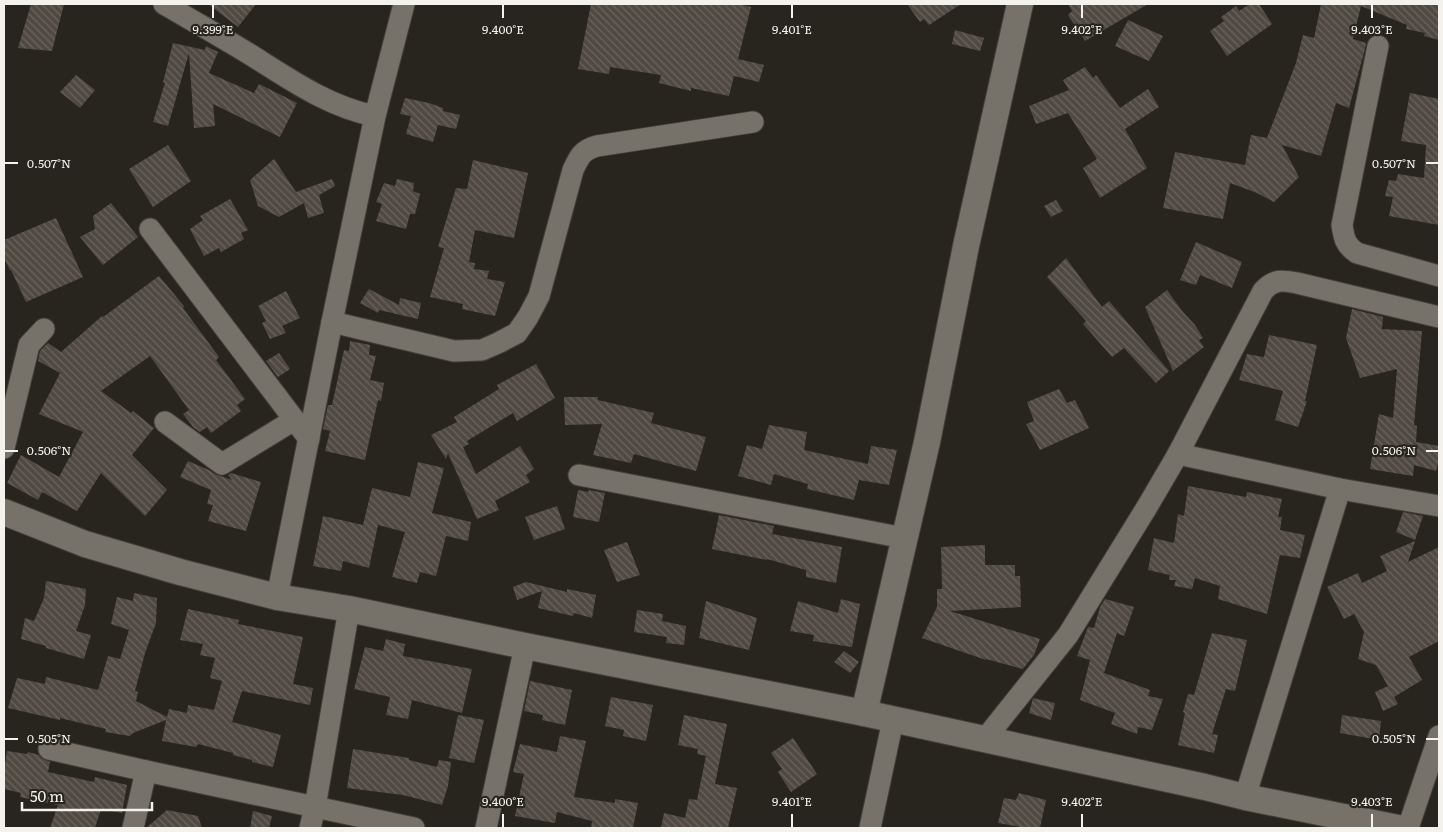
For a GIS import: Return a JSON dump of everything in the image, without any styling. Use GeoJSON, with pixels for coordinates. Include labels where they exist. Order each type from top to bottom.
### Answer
{"type":"FeatureCollection","features":[{"type":"Feature","properties":{"kind":"street"},"geometry":{"type":"LineString","coordinates":[[164,4],[301,86],[359,113],[375,116]]}},
{"type":"Feature","properties":{"kind":"street"},"geometry":{"type":"LineString","coordinates":[[278,597],[375,116],[404,4]]}},
{"type":"Feature","properties":{"kind":"street"},"geometry":{"type":"LineString","coordinates":[[864,714],[927,442],[966,246],[1020,4]]}},
{"type":"Feature","properties":{"kind":"street"},"geometry":{"type":"LineString","coordinates":[[1378,46],[1342,224],[1344,237],[1348,248],[1357,253],[1439,276]]}},
{"type":"Feature","properties":{"kind":"street"},"geometry":{"type":"LineString","coordinates":[[332,322],[454,351],[482,350],[498,343],[517,333],[539,296],[573,170],[579,157],[588,148],[753,122]]}},
{"type":"Feature","properties":{"kind":"street"},"geometry":{"type":"LineString","coordinates":[[150,229],[309,439]]}},
{"type":"Feature","properties":{"kind":"street"},"geometry":{"type":"LineString","coordinates":[[985,739],[1068,636],[1148,507],[1178,454],[1263,291],[1269,284],[1283,280],[1439,317]]}},
{"type":"Feature","properties":{"kind":"street"},"geometry":{"type":"LineString","coordinates":[[4,448],[29,345],[44,329]]}},
{"type":"Feature","properties":{"kind":"street"},"geometry":{"type":"LineString","coordinates":[[165,422],[222,464],[294,420]]}},
{"type":"Feature","properties":{"kind":"street"},"geometry":{"type":"LineString","coordinates":[[1178,454],[1340,489],[1439,506]]}},
{"type":"Feature","properties":{"kind":"street"},"geometry":{"type":"LineString","coordinates":[[579,475],[904,538]]}},
{"type":"Feature","properties":{"kind":"street"},"geometry":{"type":"LineString","coordinates":[[1245,797],[1340,489]]}},
{"type":"Feature","properties":{"kind":"street"},"geometry":{"type":"LineString","coordinates":[[4,512],[85,544],[180,572],[278,597],[349,609],[864,714],[1196,784],[1245,797],[1398,828]]}},
{"type":"Feature","properties":{"kind":"street"},"geometry":{"type":"LineString","coordinates":[[310,828],[349,609]]}},
{"type":"Feature","properties":{"kind":"street"},"geometry":{"type":"LineString","coordinates":[[486,828],[525,646]]}},
{"type":"Feature","properties":{"kind":"street"},"geometry":{"type":"LineString","coordinates":[[870,828],[893,720]]}},
{"type":"Feature","properties":{"kind":"street"},"geometry":{"type":"LineString","coordinates":[[1408,828],[1439,736]]}},
{"type":"Feature","properties":{"kind":"street"},"geometry":{"type":"LineString","coordinates":[[49,749],[414,828]]}},
{"type":"Feature","properties":{"kind":"street"},"geometry":{"type":"LineString","coordinates":[[133,828],[146,771]]}},
{"type":"Feature","properties":{"kind":"building"},"geometry":{"type":"Polygon","coordinates":[[[31,4],[64,4],[52,51],[18,48],[31,4]]]}},
{"type":"Feature","properties":{"kind":"building"},"geometry":{"type":"Polygon","coordinates":[[[208,4],[256,4],[238,27],[208,4]]]}},
{"type":"Feature","properties":{"kind":"building"},"geometry":{"type":"Polygon","coordinates":[[[591,4],[739,4],[751,7],[738,59],[764,65],[759,82],[734,76],[729,96],[691,88],[691,91],[659,83],[661,75],[610,67],[609,74],[578,69],[591,4]]]}},
{"type":"Feature","properties":{"kind":"building"},"geometry":{"type":"Polygon","coordinates":[[[907,4],[961,4],[929,25],[924,19],[920,22],[907,4]]]}},
{"type":"Feature","properties":{"kind":"building"},"geometry":{"type":"Polygon","coordinates":[[[1068,4],[1148,4],[1085,41],[1068,15],[1072,11],[1068,4]]]}},
{"type":"Feature","properties":{"kind":"building"},"geometry":{"type":"Polygon","coordinates":[[[1250,4],[1259,4],[1272,24],[1227,56],[1210,31],[1224,21],[1221,17],[1236,6],[1239,11],[1250,4]]]}},
{"type":"Feature","properties":{"kind":"building"},"geometry":{"type":"Polygon","coordinates":[[[1321,4],[1439,4],[1439,40],[1424,36],[1425,33],[1406,29],[1407,25],[1361,6],[1353,39],[1366,43],[1365,49],[1349,108],[1336,103],[1321,156],[1282,145],[1299,177],[1274,202],[1257,193],[1230,183],[1223,219],[1163,208],[1175,152],[1245,165],[1251,135],[1267,138],[1296,63],[1303,35],[1314,38],[1321,4]]]}},
{"type":"Feature","properties":{"kind":"building"},"geometry":{"type":"Polygon","coordinates":[[[1128,20],[1163,36],[1149,61],[1115,46],[1128,20]]]}},
{"type":"Feature","properties":{"kind":"building"},"geometry":{"type":"Polygon","coordinates":[[[955,30],[984,38],[980,51],[952,44],[955,30]]]}},
{"type":"Feature","properties":{"kind":"building"},"geometry":{"type":"Polygon","coordinates":[[[173,43],[205,50],[206,46],[218,52],[209,73],[254,93],[259,84],[297,103],[280,137],[213,104],[215,126],[194,128],[189,53],[168,126],[153,122],[165,83],[163,82],[173,43]]]}},
{"type":"Feature","properties":{"kind":"building"},"geometry":{"type":"Polygon","coordinates":[[[1085,67],[1093,78],[1096,75],[1120,108],[1148,89],[1159,107],[1125,129],[1147,168],[1100,198],[1083,168],[1097,159],[1068,113],[1036,124],[1029,106],[1069,90],[1063,80],[1085,67]]]}},
{"type":"Feature","properties":{"kind":"building"},"geometry":{"type":"Polygon","coordinates":[[[76,75],[95,90],[80,108],[60,92],[76,75]]]}},
{"type":"Feature","properties":{"kind":"building"},"geometry":{"type":"Polygon","coordinates":[[[1410,93],[1439,99],[1439,225],[1389,216],[1393,197],[1385,196],[1389,180],[1396,181],[1398,174],[1424,178],[1426,145],[1401,141],[1410,93]]]}},
{"type":"Feature","properties":{"kind":"building"},"geometry":{"type":"Polygon","coordinates":[[[405,98],[429,103],[443,108],[443,111],[460,115],[456,129],[438,125],[433,142],[406,134],[411,116],[400,114],[405,98]]]}},
{"type":"Feature","properties":{"kind":"building"},"geometry":{"type":"Polygon","coordinates":[[[168,145],[191,181],[153,207],[129,169],[168,145]]]}},
{"type":"Feature","properties":{"kind":"building"},"geometry":{"type":"Polygon","coordinates":[[[274,159],[296,192],[332,179],[335,186],[319,195],[324,213],[308,218],[304,203],[279,217],[258,206],[250,180],[274,159]]]}},
{"type":"Feature","properties":{"kind":"building"},"geometry":{"type":"Polygon","coordinates":[[[473,160],[528,173],[514,238],[475,230],[469,262],[475,263],[474,269],[489,271],[487,279],[505,282],[495,316],[462,309],[463,304],[430,297],[444,248],[438,247],[456,188],[467,189],[473,160]]]}},
{"type":"Feature","properties":{"kind":"building"},"geometry":{"type":"Polygon","coordinates":[[[397,179],[414,183],[413,191],[420,194],[415,214],[410,214],[406,229],[376,221],[382,204],[376,202],[384,183],[395,186],[397,179]]]}},
{"type":"Feature","properties":{"kind":"building"},"geometry":{"type":"Polygon","coordinates":[[[230,199],[248,230],[241,233],[244,239],[221,252],[219,248],[204,256],[190,229],[203,220],[200,216],[230,199]]]}},
{"type":"Feature","properties":{"kind":"building"},"geometry":{"type":"Polygon","coordinates":[[[1056,200],[1063,211],[1051,217],[1044,206],[1056,200]]]}},
{"type":"Feature","properties":{"kind":"building"},"geometry":{"type":"Polygon","coordinates":[[[111,203],[138,237],[103,265],[80,237],[95,229],[93,216],[111,203]]]}},
{"type":"Feature","properties":{"kind":"building"},"geometry":{"type":"Polygon","coordinates":[[[56,218],[83,277],[26,302],[4,258],[4,240],[56,218]]]}},
{"type":"Feature","properties":{"kind":"building"},"geometry":{"type":"Polygon","coordinates":[[[1196,242],[1242,262],[1232,288],[1200,275],[1196,285],[1180,280],[1196,242]]]}},
{"type":"Feature","properties":{"kind":"building"},"geometry":{"type":"Polygon","coordinates":[[[1066,258],[1102,307],[1109,301],[1169,371],[1156,383],[1124,348],[1112,357],[1083,324],[1086,321],[1047,277],[1066,258]]]}},
{"type":"Feature","properties":{"kind":"building"},"geometry":{"type":"Polygon","coordinates":[[[159,276],[184,306],[183,308],[219,357],[216,360],[245,399],[237,405],[241,411],[211,433],[207,427],[200,432],[193,427],[183,414],[189,410],[150,356],[101,391],[131,413],[133,411],[154,428],[132,455],[167,490],[145,516],[101,473],[77,511],[42,492],[38,500],[7,483],[21,455],[59,477],[83,432],[39,414],[60,373],[38,361],[40,351],[48,343],[61,352],[102,316],[159,276]]]}},
{"type":"Feature","properties":{"kind":"building"},"geometry":{"type":"Polygon","coordinates":[[[369,289],[399,305],[400,298],[421,303],[418,319],[379,310],[378,313],[360,303],[369,289]]]}},
{"type":"Feature","properties":{"kind":"building"},"geometry":{"type":"Polygon","coordinates":[[[1167,290],[1195,325],[1203,338],[1199,340],[1204,347],[1173,371],[1145,307],[1167,290]]]}},
{"type":"Feature","properties":{"kind":"building"},"geometry":{"type":"Polygon","coordinates":[[[286,291],[300,318],[282,326],[286,333],[270,339],[262,323],[266,321],[258,306],[286,291]]]}},
{"type":"Feature","properties":{"kind":"building"},"geometry":{"type":"Polygon","coordinates":[[[1352,309],[1383,317],[1382,329],[1422,331],[1414,425],[1417,426],[1416,442],[1439,446],[1439,460],[1436,471],[1414,465],[1413,476],[1370,469],[1379,414],[1393,418],[1397,369],[1360,378],[1346,338],[1352,309]]]}},
{"type":"Feature","properties":{"kind":"building"},"geometry":{"type":"Polygon","coordinates":[[[1269,335],[1317,345],[1305,401],[1307,401],[1298,427],[1275,420],[1283,391],[1239,380],[1247,354],[1264,357],[1269,335]]]}},
{"type":"Feature","properties":{"kind":"building"},"geometry":{"type":"Polygon","coordinates":[[[350,341],[370,345],[369,355],[376,356],[370,380],[384,383],[381,401],[378,400],[365,460],[325,451],[330,431],[323,429],[328,405],[332,405],[344,350],[349,351],[350,341]]]}},
{"type":"Feature","properties":{"kind":"building"},"geometry":{"type":"Polygon","coordinates":[[[279,353],[290,369],[278,377],[266,361],[279,353]]]}},
{"type":"Feature","properties":{"kind":"building"},"geometry":{"type":"Polygon","coordinates":[[[536,364],[555,398],[517,421],[513,413],[467,441],[469,444],[463,447],[476,474],[520,446],[534,469],[526,475],[530,482],[495,501],[499,510],[477,519],[448,453],[446,459],[431,435],[457,422],[454,417],[499,389],[497,385],[536,364]]]}},
{"type":"Feature","properties":{"kind":"building"},"geometry":{"type":"Polygon","coordinates":[[[1059,389],[1067,403],[1075,400],[1089,428],[1040,450],[1026,424],[1034,421],[1027,402],[1059,389]]]}},
{"type":"Feature","properties":{"kind":"building"},"geometry":{"type":"Polygon","coordinates":[[[564,397],[598,397],[598,400],[654,413],[651,423],[706,437],[696,471],[634,454],[631,463],[593,455],[602,424],[565,425],[564,397]]]}},
{"type":"Feature","properties":{"kind":"building"},"geometry":{"type":"Polygon","coordinates":[[[769,425],[807,432],[804,450],[868,464],[871,446],[897,450],[889,485],[859,480],[854,500],[807,489],[808,484],[774,474],[771,485],[738,476],[747,445],[762,449],[769,425]]]}},
{"type":"Feature","properties":{"kind":"building"},"geometry":{"type":"Polygon","coordinates":[[[188,461],[232,480],[228,475],[231,473],[261,482],[246,531],[208,521],[213,505],[207,504],[211,490],[180,477],[188,461]]]}},
{"type":"Feature","properties":{"kind":"building"},"geometry":{"type":"Polygon","coordinates":[[[418,462],[444,468],[432,513],[471,522],[468,541],[446,536],[436,576],[420,572],[417,583],[392,577],[405,532],[378,525],[369,568],[343,561],[341,571],[313,566],[323,516],[363,525],[372,488],[410,497],[418,462]]]}},
{"type":"Feature","properties":{"kind":"building"},"geometry":{"type":"Polygon","coordinates":[[[1188,486],[1246,497],[1247,492],[1282,499],[1278,517],[1282,517],[1280,530],[1305,535],[1300,558],[1280,555],[1267,614],[1218,599],[1220,586],[1195,578],[1192,589],[1174,586],[1176,580],[1169,580],[1170,575],[1148,570],[1154,538],[1174,543],[1178,514],[1184,516],[1188,486]]]}},
{"type":"Feature","properties":{"kind":"building"},"geometry":{"type":"Polygon","coordinates":[[[578,490],[605,493],[599,522],[573,517],[578,490]]]}},
{"type":"Feature","properties":{"kind":"building"},"geometry":{"type":"Polygon","coordinates":[[[557,506],[565,529],[534,540],[525,517],[557,506]]]}},
{"type":"Feature","properties":{"kind":"building"},"geometry":{"type":"Polygon","coordinates":[[[1403,512],[1423,516],[1415,540],[1396,532],[1403,512]]]}},
{"type":"Feature","properties":{"kind":"building"},"geometry":{"type":"Polygon","coordinates":[[[719,515],[774,526],[772,534],[842,547],[836,583],[806,577],[806,570],[767,559],[712,549],[719,515]]]}},
{"type":"Feature","properties":{"kind":"building"},"geometry":{"type":"Polygon","coordinates":[[[1415,541],[1408,562],[1439,547],[1439,641],[1409,657],[1422,680],[1394,697],[1376,665],[1358,659],[1364,632],[1354,614],[1344,619],[1327,587],[1358,573],[1362,583],[1387,571],[1380,556],[1415,541]]]}},
{"type":"Feature","properties":{"kind":"building"},"geometry":{"type":"Polygon","coordinates":[[[627,542],[640,575],[617,582],[604,550],[627,542]]]}},
{"type":"Feature","properties":{"kind":"building"},"geometry":{"type":"Polygon","coordinates":[[[985,545],[985,565],[1015,565],[1015,576],[1020,576],[1021,607],[950,611],[1040,639],[1034,655],[1023,669],[986,660],[922,638],[937,607],[937,589],[942,589],[941,547],[985,545]]]}},
{"type":"Feature","properties":{"kind":"building"},"geometry":{"type":"Polygon","coordinates":[[[46,581],[86,589],[85,605],[76,631],[91,635],[84,659],[21,639],[25,618],[34,621],[44,598],[46,581]]]}},
{"type":"Feature","properties":{"kind":"building"},"geometry":{"type":"Polygon","coordinates":[[[526,582],[567,592],[567,589],[596,595],[592,618],[574,613],[573,616],[538,608],[542,591],[517,600],[513,587],[526,582]]]}},
{"type":"Feature","properties":{"kind":"building"},"geometry":{"type":"Polygon","coordinates":[[[134,593],[157,598],[156,623],[145,653],[135,691],[138,692],[136,701],[167,717],[169,709],[187,713],[188,705],[214,710],[222,681],[210,678],[215,658],[200,655],[203,644],[180,640],[188,609],[239,620],[238,624],[303,637],[293,684],[313,688],[310,705],[242,691],[232,722],[281,735],[273,767],[252,762],[252,760],[233,755],[233,753],[198,744],[196,747],[162,741],[166,720],[133,733],[130,736],[105,732],[106,729],[60,718],[60,720],[8,708],[17,678],[45,684],[46,677],[98,690],[108,656],[120,659],[129,630],[111,624],[117,597],[133,601],[134,593]]]}},
{"type":"Feature","properties":{"kind":"building"},"geometry":{"type":"Polygon","coordinates":[[[841,599],[860,604],[852,647],[813,641],[814,635],[790,631],[798,601],[838,613],[841,599]]]}},
{"type":"Feature","properties":{"kind":"building"},"geometry":{"type":"Polygon","coordinates":[[[1105,599],[1134,607],[1124,636],[1117,633],[1104,673],[1150,690],[1148,696],[1163,699],[1152,730],[1138,727],[1137,734],[1111,724],[1115,713],[1080,700],[1090,660],[1077,656],[1088,627],[1094,628],[1100,607],[1105,599]]]}},
{"type":"Feature","properties":{"kind":"building"},"geometry":{"type":"Polygon","coordinates":[[[706,601],[757,618],[749,650],[699,638],[706,601]]]}},
{"type":"Feature","properties":{"kind":"building"},"geometry":{"type":"Polygon","coordinates":[[[637,610],[663,614],[662,621],[686,626],[684,645],[666,643],[667,637],[634,632],[637,610]]]}},
{"type":"Feature","properties":{"kind":"building"},"geometry":{"type":"Polygon","coordinates":[[[1212,633],[1247,640],[1235,691],[1226,689],[1212,734],[1218,735],[1214,753],[1178,745],[1188,694],[1194,695],[1212,633]]]}},
{"type":"Feature","properties":{"kind":"building"},"geometry":{"type":"Polygon","coordinates":[[[386,639],[405,644],[403,656],[472,669],[462,713],[412,700],[408,719],[386,715],[390,697],[354,689],[365,647],[383,651],[386,639]]]}},
{"type":"Feature","properties":{"kind":"building"},"geometry":{"type":"Polygon","coordinates":[[[844,651],[859,662],[850,673],[834,662],[844,651]]]}},
{"type":"Feature","properties":{"kind":"building"},"geometry":{"type":"Polygon","coordinates":[[[530,681],[572,690],[565,725],[542,720],[543,715],[524,711],[530,681]]]}},
{"type":"Feature","properties":{"kind":"building"},"geometry":{"type":"Polygon","coordinates":[[[1388,686],[1398,704],[1383,711],[1375,692],[1388,686]]]}},
{"type":"Feature","properties":{"kind":"building"},"geometry":{"type":"Polygon","coordinates":[[[611,697],[653,705],[646,741],[623,736],[624,730],[605,726],[611,697]]]}},
{"type":"Feature","properties":{"kind":"building"},"geometry":{"type":"Polygon","coordinates":[[[1033,698],[1055,703],[1051,720],[1029,713],[1033,698]]]}},
{"type":"Feature","properties":{"kind":"building"},"geometry":{"type":"Polygon","coordinates":[[[458,715],[484,720],[474,763],[449,758],[458,715]]]}},
{"type":"Feature","properties":{"kind":"building"},"geometry":{"type":"Polygon","coordinates":[[[684,715],[727,724],[715,784],[737,788],[728,828],[661,828],[664,813],[685,818],[689,799],[697,800],[706,756],[697,754],[698,749],[678,745],[684,715]]]}},
{"type":"Feature","properties":{"kind":"building"},"geometry":{"type":"Polygon","coordinates":[[[1342,715],[1381,721],[1379,740],[1340,733],[1342,715]]]}},
{"type":"Feature","properties":{"kind":"building"},"geometry":{"type":"Polygon","coordinates":[[[560,736],[586,741],[574,797],[615,803],[615,799],[638,803],[633,828],[591,828],[592,821],[557,812],[555,823],[515,816],[524,774],[513,772],[520,744],[557,752],[560,736]]]}},
{"type":"Feature","properties":{"kind":"building"},"geometry":{"type":"Polygon","coordinates":[[[793,738],[817,774],[791,792],[778,772],[782,769],[771,753],[793,738]]]}},
{"type":"Feature","properties":{"kind":"building"},"geometry":{"type":"Polygon","coordinates":[[[353,749],[409,758],[409,760],[437,767],[439,760],[451,762],[448,786],[442,805],[403,795],[347,788],[353,749]]]}},
{"type":"Feature","properties":{"kind":"building"},"geometry":{"type":"Polygon","coordinates":[[[7,751],[27,754],[28,752],[39,755],[50,762],[48,772],[94,782],[95,777],[127,785],[122,813],[101,809],[95,828],[50,828],[58,805],[20,797],[21,793],[4,789],[7,751]]]}},
{"type":"Feature","properties":{"kind":"building"},"geometry":{"type":"Polygon","coordinates":[[[1019,793],[1046,800],[1040,828],[1026,828],[998,823],[1004,798],[1016,800],[1019,793]]]}},
{"type":"Feature","properties":{"kind":"building"},"geometry":{"type":"Polygon","coordinates":[[[167,810],[198,816],[202,828],[146,828],[167,810]]]}},
{"type":"Feature","properties":{"kind":"building"},"geometry":{"type":"Polygon","coordinates":[[[253,811],[272,816],[269,828],[250,828],[253,811]]]}}]}
